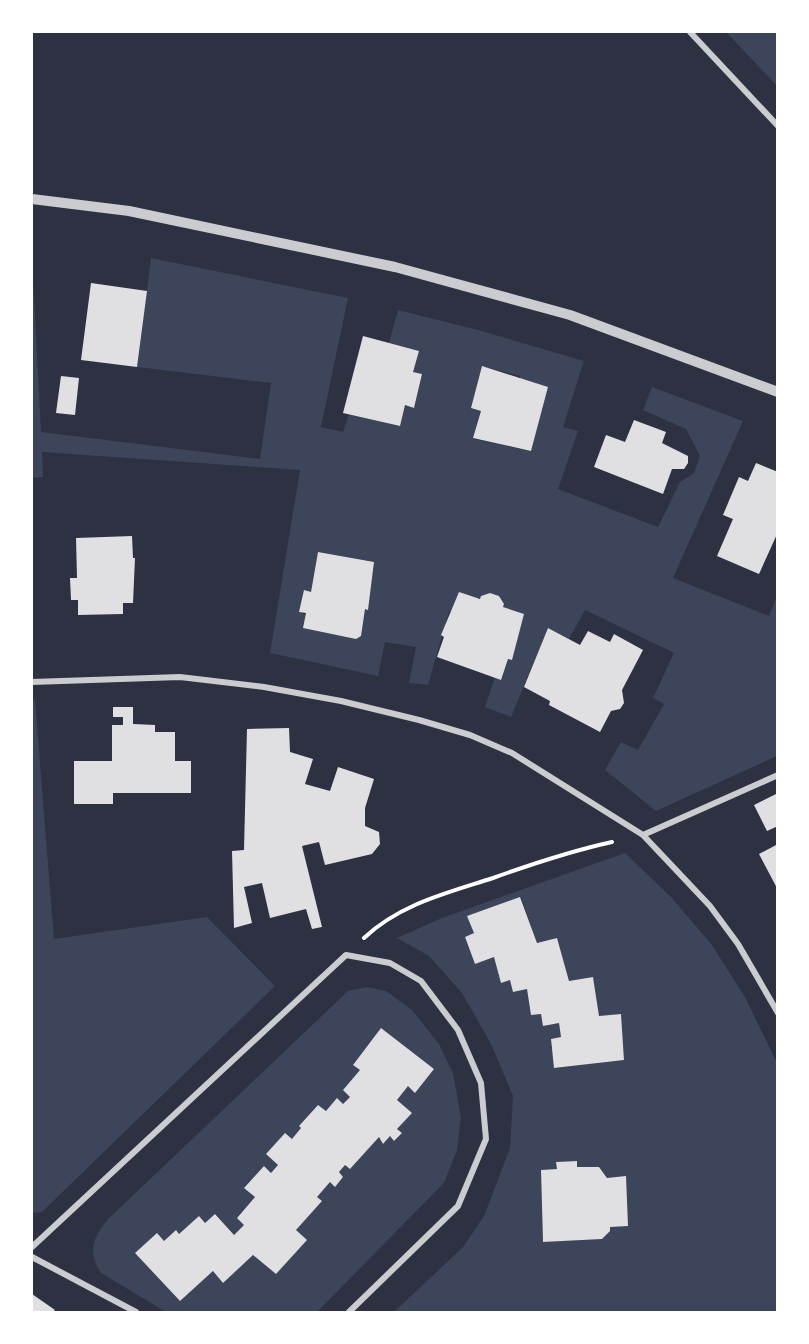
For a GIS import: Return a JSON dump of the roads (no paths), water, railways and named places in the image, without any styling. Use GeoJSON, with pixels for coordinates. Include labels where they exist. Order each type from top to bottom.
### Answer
{"type":"FeatureCollection","features":[{"type":"Feature","properties":{"kind":"street"},"geometry":{"type":"LineString","coordinates":[[690,32],[777,126]]}},
{"type":"Feature","properties":{"kind":"street"},"geometry":{"type":"LineString","coordinates":[[32,199],[129,212],[395,267],[570,315],[777,392]]}},
{"type":"Feature","properties":{"kind":"street"},"geometry":{"type":"LineString","coordinates":[[32,682],[180,677],[264,687],[341,700],[419,720],[470,735],[512,753],[643,835],[710,906],[738,944],[777,1013]]}},
{"type":"Feature","properties":{"kind":"street"},"geometry":{"type":"LineString","coordinates":[[643,835],[777,775]]}},
{"type":"Feature","properties":{"kind":"street"},"geometry":{"type":"LineString","coordinates":[[32,1247],[346,955],[390,963],[421,981],[458,1030],[481,1083],[486,1139],[458,1206],[349,1312]]}},
{"type":"Feature","properties":{"kind":"street"},"geometry":{"type":"LineString","coordinates":[[32,1257],[136,1312]]}}]}
